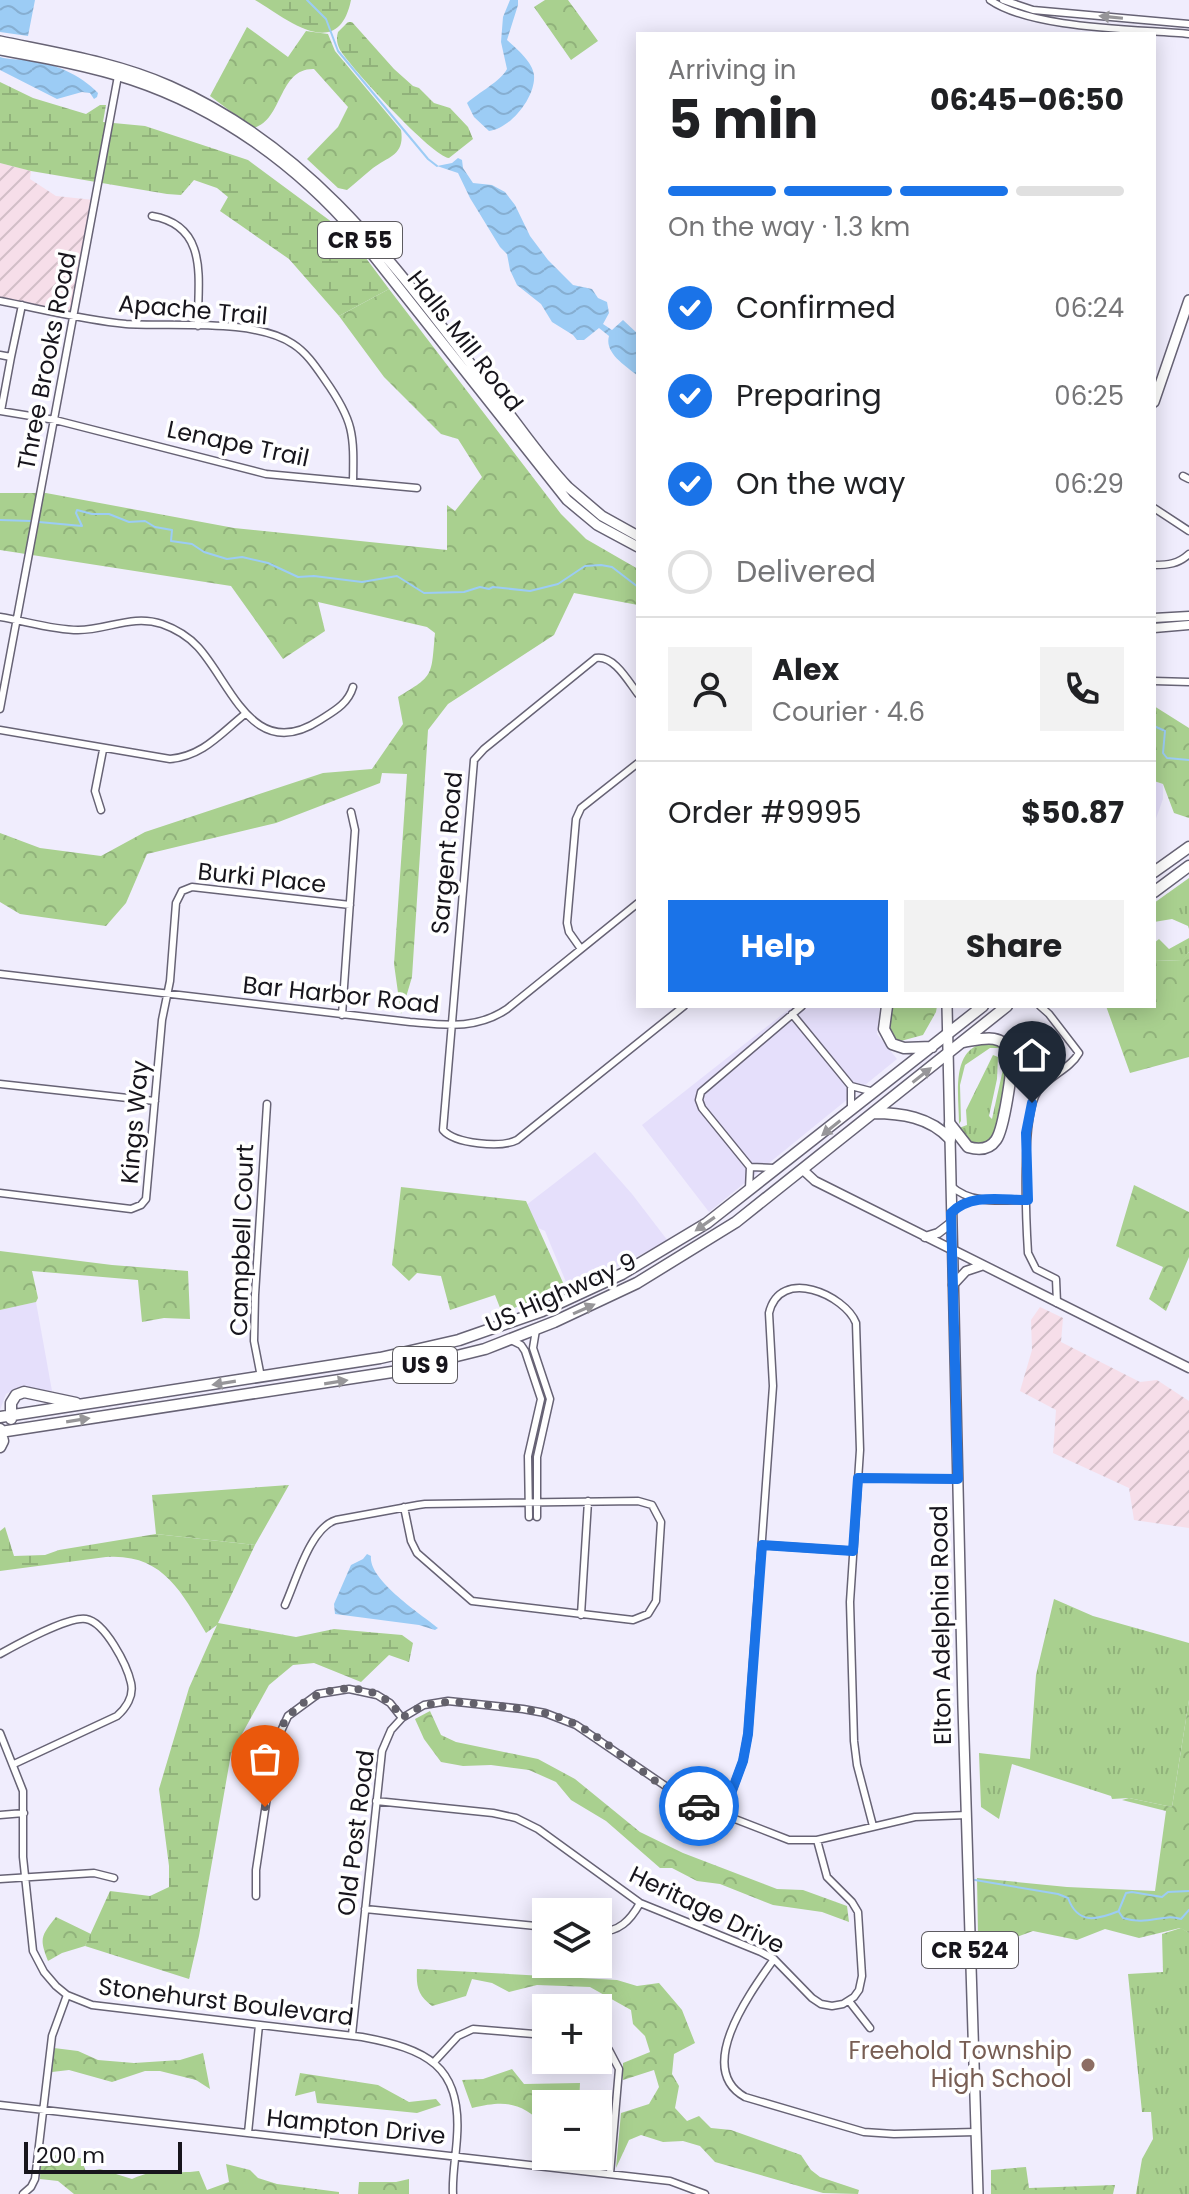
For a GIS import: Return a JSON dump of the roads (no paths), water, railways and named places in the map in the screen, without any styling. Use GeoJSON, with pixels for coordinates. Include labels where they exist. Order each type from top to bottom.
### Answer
{"type":"FeatureCollection","features":[{"type":"Feature","properties":{"kind":"highway"},"geometry":{"type":"LineString","coordinates":[[1156,871],[1189,847]]}},
{"type":"Feature","properties":{"kind":"highway"},"geometry":{"type":"LineString","coordinates":[[1156,891],[1189,866]]}},
{"type":"Feature","properties":{"kind":"highway"},"geometry":{"type":"LineString","coordinates":[[887,1008],[884,1029],[892,1044],[908,1048],[932,1047]]}},
{"type":"Feature","properties":{"kind":"highway","name":"US Highway 9"},"geometry":{"type":"LineString","coordinates":[[5,1417],[420,1350],[525,1318],[582,1294],[647,1260],[707,1223],[980,1008]]}},
{"type":"Feature","properties":{"kind":"highway","name":"US Highway 9"},"geometry":{"type":"LineString","coordinates":[[0,1431],[359,1379],[432,1364],[536,1330],[648,1277],[739,1220],[1005,1008]]}},
{"type":"Feature","properties":{"kind":"highway"},"geometry":{"type":"LineString","coordinates":[[950,1124],[968,1147],[981,1149],[993,1143],[1000,1129],[1012,1067],[1012,1053],[1002,1041],[993,1038],[961,1043]]}},
{"type":"Feature","properties":{"kind":"highway"},"geometry":{"type":"LineString","coordinates":[[873,1113],[906,1115],[933,1125],[950,1139]]}},
{"type":"Feature","properties":{"kind":"highway"},"geometry":{"type":"LineString","coordinates":[[26,1428],[5,1417],[16,1395],[24,1392],[83,1405]]}},
{"type":"Feature","properties":{"kind":"highway"},"geometry":{"type":"LineString","coordinates":[[0,1431],[0,1447]]}},
{"type":"Feature","properties":{"kind":"main road","name":"Halls Mill Road"},"geometry":{"type":"LineString","coordinates":[[0,41],[86,59],[166,93],[210,114],[263,148],[305,181],[357,235],[567,500],[597,525],[636,546]]}},
{"type":"Feature","properties":{"kind":"main road","name":"Halls Mill Road"},"geometry":{"type":"LineString","coordinates":[[0,50],[119,72],[169,85],[267,141],[311,176],[370,238],[562,481],[590,507],[636,535]]}},
{"type":"Feature","properties":{"kind":"main road"},"geometry":{"type":"LineString","coordinates":[[54,60],[63,58],[83,62],[86,59]]}},
{"type":"Feature","properties":{"kind":"main road"},"geometry":{"type":"LineString","coordinates":[[1156,397],[1186,320],[1189,300]]}},
{"type":"Feature","properties":{"kind":"main road"},"geometry":{"type":"LineString","coordinates":[[1156,618],[1189,616]]}},
{"type":"Feature","properties":{"kind":"main road"},"geometry":{"type":"LineString","coordinates":[[1156,628],[1189,625]]}},
{"type":"Feature","properties":{"kind":"main road","name":"Elton Adelphia Road"},"geometry":{"type":"LineString","coordinates":[[947,1008],[978,2194]]}},
{"type":"Feature","properties":{"kind":"main road"},"geometry":{"type":"LineString","coordinates":[[802,1169],[815,1181],[1189,1368]]}},
{"type":"Feature","properties":{"kind":"main road"},"geometry":{"type":"LineString","coordinates":[[925,1237],[941,1232],[951,1218]]}},
{"type":"Feature","properties":{"kind":"main road"},"geometry":{"type":"LineString","coordinates":[[953,1285],[966,1271],[982,1265]]}},
{"type":"Feature","properties":{"kind":"street"},"geometry":{"type":"LineString","coordinates":[[990,0],[1011,12],[1036,19],[1189,34]]}},
{"type":"Feature","properties":{"kind":"street"},"geometry":{"type":"LineString","coordinates":[[1003,0],[1020,7],[1044,7],[1189,24]]}},
{"type":"Feature","properties":{"kind":"street","name":"Three Brooks Road"},"geometry":{"type":"LineString","coordinates":[[0,709],[119,72]]}},
{"type":"Feature","properties":{"kind":"street"},"geometry":{"type":"LineString","coordinates":[[152,216],[171,222],[195,249],[199,268],[198,326]]}},
{"type":"Feature","properties":{"kind":"street","name":"Apache Trail"},"geometry":{"type":"LineString","coordinates":[[0,301],[120,323],[265,331],[287,340],[306,354],[337,396],[349,420],[355,447],[353,482]]}},
{"type":"Feature","properties":{"kind":"street"},"geometry":{"type":"LineString","coordinates":[[1,411],[22,305]]}},
{"type":"Feature","properties":{"kind":"street"},"geometry":{"type":"LineString","coordinates":[[0,355],[11,357]]}},
{"type":"Feature","properties":{"kind":"street","name":"Lenape Trail"},"geometry":{"type":"LineString","coordinates":[[1,411],[55,420],[266,474],[417,488]]}},
{"type":"Feature","properties":{"kind":"street"},"geometry":{"type":"LineString","coordinates":[[1156,509],[1189,531]]}},
{"type":"Feature","properties":{"kind":"street"},"geometry":{"type":"LineString","coordinates":[[1156,565],[1170,565],[1188,558]]}},
{"type":"Feature","properties":{"kind":"street"},"geometry":{"type":"LineString","coordinates":[[0,617],[79,630],[135,620],[171,627],[199,648],[245,714],[272,729],[301,729],[313,725],[343,705],[353,687]]}},
{"type":"Feature","properties":{"kind":"street","name":"Sargent Road"},"geometry":{"type":"LineString","coordinates":[[636,692],[609,659],[596,658],[474,760],[443,1130],[449,1136],[502,1146],[517,1140],[682,1008]]}},
{"type":"Feature","properties":{"kind":"street"},"geometry":{"type":"LineString","coordinates":[[1156,681],[1189,682]]}},
{"type":"Feature","properties":{"kind":"street"},"geometry":{"type":"LineString","coordinates":[[0,730],[159,759],[188,756],[211,744],[245,714]]}},
{"type":"Feature","properties":{"kind":"street"},"geometry":{"type":"LineString","coordinates":[[101,810],[95,791],[103,750]]}},
{"type":"Feature","properties":{"kind":"street"},"geometry":{"type":"LineString","coordinates":[[581,949],[571,936],[567,923],[576,816],[581,808],[636,765]]}},
{"type":"Feature","properties":{"kind":"street"},"geometry":{"type":"LineString","coordinates":[[342,1015],[355,830],[351,812]]}},
{"type":"Feature","properties":{"kind":"street","name":"Burki Place"},"geometry":{"type":"LineString","coordinates":[[167,994],[176,903],[179,893],[185,889],[192,887],[350,905]]}},
{"type":"Feature","properties":{"kind":"street","name":"Bar Harbor Road"},"geometry":{"type":"LineString","coordinates":[[0,974],[342,1015],[450,1025],[474,1024],[498,1015],[636,905]]}},
{"type":"Feature","properties":{"kind":"street","name":"Kings Way"},"geometry":{"type":"LineString","coordinates":[[0,1193],[131,1209],[141,1205],[147,1196],[162,1020],[167,994]]}},
{"type":"Feature","properties":{"kind":"street"},"geometry":{"type":"LineString","coordinates":[[781,1167],[750,1167],[702,1108],[700,1095],[715,1078],[800,1008]]}},
{"type":"Feature","properties":{"kind":"street"},"geometry":{"type":"LineString","coordinates":[[1044,1008],[1079,1053],[1075,1060],[1038,1090],[1026,1133],[1028,1253],[1033,1265],[1053,1285],[1045,1297]]}},
{"type":"Feature","properties":{"kind":"street"},"geometry":{"type":"LineString","coordinates":[[792,1014],[851,1086],[874,1093]]}},
{"type":"Feature","properties":{"kind":"street"},"geometry":{"type":"LineString","coordinates":[[0,1084],[155,1101]]}},
{"type":"Feature","properties":{"kind":"street"},"geometry":{"type":"LineString","coordinates":[[851,1086],[851,1112]]}},
{"type":"Feature","properties":{"kind":"street","name":"Campbell Court"},"geometry":{"type":"LineString","coordinates":[[261,1377],[254,1341],[255,1295],[267,1104]]}},
{"type":"Feature","properties":{"kind":"street"},"geometry":{"type":"LineString","coordinates":[[748,1193],[750,1167]]}},
{"type":"Feature","properties":{"kind":"street"},"geometry":{"type":"LineString","coordinates":[[950,1185],[960,1194],[974,1199],[1028,1200]]}},
{"type":"Feature","properties":{"kind":"street"},"geometry":{"type":"LineString","coordinates":[[951,1218],[959,1206],[974,1199]]}},
{"type":"Feature","properties":{"kind":"street"},"geometry":{"type":"LineString","coordinates":[[1046,1276],[1056,1279],[1058,1283],[1057,1303]]}},
{"type":"Feature","properties":{"kind":"street"},"geometry":{"type":"LineString","coordinates":[[723,1815],[743,1761],[748,1734],[773,1386],[769,1313],[775,1298],[788,1288],[806,1288],[840,1303],[851,1312],[856,1323],[860,1433],[850,1602],[854,1741],[873,1826]]}},
{"type":"Feature","properties":{"kind":"street"},"geometry":{"type":"LineString","coordinates":[[536,1330],[533,1348],[550,1399],[537,1457],[537,1517]]}},
{"type":"Feature","properties":{"kind":"street"},"geometry":{"type":"LineString","coordinates":[[511,1340],[525,1351],[541,1399],[528,1456],[529,1517]]}},
{"type":"Feature","properties":{"kind":"street"},"geometry":{"type":"LineString","coordinates":[[858,1478],[958,1479]]}},
{"type":"Feature","properties":{"kind":"street"},"geometry":{"type":"LineString","coordinates":[[581,1615],[588,1501]]}},
{"type":"Feature","properties":{"kind":"street"},"geometry":{"type":"LineString","coordinates":[[285,1605],[316,1536],[324,1525],[336,1520],[404,1507],[431,1503],[588,1501],[645,1502],[657,1511],[661,1526],[656,1597],[651,1611],[633,1620],[480,1604],[468,1599],[417,1553],[411,1541],[404,1507]]}},
{"type":"Feature","properties":{"kind":"street"},"geometry":{"type":"LineString","coordinates":[[762,1545],[853,1551]]}},
{"type":"Feature","properties":{"kind":"street"},"geometry":{"type":"LineString","coordinates":[[0,1654],[71,1621],[86,1619],[102,1626],[108,1634],[131,1683],[128,1703],[117,1716],[14,1764]]}},
{"type":"Feature","properties":{"kind":"street"},"geometry":{"type":"LineString","coordinates":[[256,1896],[256,1870],[275,1744],[288,1716],[318,1694],[349,1689],[377,1695],[390,1703],[402,1718],[421,1706],[442,1701],[523,1709],[556,1716],[592,1734],[678,1797],[789,1840],[817,1840],[915,1817],[967,1815]]}},
{"type":"Feature","properties":{"kind":"street","name":"Old Post Road"},"geometry":{"type":"LineString","coordinates":[[352,2035],[382,1751],[387,1736],[402,1718]]}},
{"type":"Feature","properties":{"kind":"street","name":"Stonehurst Boulevard"},"geometry":{"type":"LineString","coordinates":[[0,1733],[23,1791],[24,1876],[33,1951],[48,1977],[67,1995],[102,2007],[352,2035],[398,2046],[434,2062]]}},
{"type":"Feature","properties":{"kind":"street","name":"Heritage Drive"},"geometry":{"type":"LineString","coordinates":[[376,1801],[516,1818],[538,1829],[640,1903],[774,1959],[815,2001],[832,2006],[849,2001]]}},
{"type":"Feature","properties":{"kind":"street"},"geometry":{"type":"LineString","coordinates":[[0,1815],[24,1813]]}},
{"type":"Feature","properties":{"kind":"street"},"geometry":{"type":"LineString","coordinates":[[817,1840],[827,1877],[852,1902],[860,1919],[862,1979],[859,1990],[849,2001],[870,2028]]}},
{"type":"Feature","properties":{"kind":"street"},"geometry":{"type":"LineString","coordinates":[[0,1879],[94,1873],[114,1878]]}},
{"type":"Feature","properties":{"kind":"street"},"geometry":{"type":"LineString","coordinates":[[612,1930],[626,1923],[640,1903]]}},
{"type":"Feature","properties":{"kind":"street"},"geometry":{"type":"LineString","coordinates":[[365,1909],[532,1926]]}},
{"type":"Feature","properties":{"kind":"street"},"geometry":{"type":"LineString","coordinates":[[774,1959],[740,2007],[730,2031],[726,2074],[736,2091],[745,2097],[864,2132],[976,2132]]}},
{"type":"Feature","properties":{"kind":"street"},"geometry":{"type":"LineString","coordinates":[[23,2194],[35,2179],[52,2036],[67,1995]]}},
{"type":"Feature","properties":{"kind":"street"},"geometry":{"type":"LineString","coordinates":[[248,2133],[259,2025]]}},
{"type":"Feature","properties":{"kind":"street"},"geometry":{"type":"LineString","coordinates":[[453,2194],[458,2123],[455,2094],[447,2075],[434,2062],[458,2036],[473,2029],[532,2034]]}},
{"type":"Feature","properties":{"kind":"street"},"geometry":{"type":"LineString","coordinates":[[610,2174],[619,2069],[612,2054]]}},
{"type":"Feature","properties":{"kind":"street","name":"Hampton Drive"},"geometry":{"type":"LineString","coordinates":[[0,2105],[670,2181],[705,2194]]}},
{"type":"Feature","properties":{"kind":"water"},"geometry":{"type":"Polygon","coordinates":[[[0,0],[35,0],[28,36],[0,32],[0,0]]]}},
{"type":"Feature","properties":{"kind":"water"},"geometry":{"type":"Polygon","coordinates":[[[510,0],[518,0],[518,5],[507,40],[531,65],[534,84],[526,102],[513,118],[489,131],[474,117],[467,103],[507,69],[501,42],[503,17],[510,0]]]}},
{"type":"Feature","properties":{"kind":"water"},"geometry":{"type":"Polygon","coordinates":[[[0,57],[66,70],[91,86],[98,93],[97,97],[94,99],[90,93],[82,92],[57,99],[0,70],[0,57]]]}},
{"type":"Feature","properties":{"kind":"water"},"geometry":{"type":"Polygon","coordinates":[[[458,158],[462,160],[463,168],[473,183],[492,185],[505,192],[548,260],[573,285],[592,289],[598,298],[607,302],[609,313],[603,324],[612,330],[623,320],[636,332],[636,374],[613,353],[609,336],[599,328],[584,340],[577,340],[552,322],[541,304],[517,285],[507,254],[470,198],[458,173],[437,166],[452,163],[458,158]]]}},
{"type":"Feature","properties":{"kind":"water"},"geometry":{"type":"Polygon","coordinates":[[[367,1554],[371,1556],[372,1565],[386,1586],[438,1628],[335,1614],[334,1604],[351,1565],[367,1554]]]}},
{"type":"Feature","properties":{"kind":"waterway"},"geometry":{"type":"LineString","coordinates":[[307,0],[326,19],[338,51],[437,166]]}},
{"type":"Feature","properties":{"kind":"waterway"},"geometry":{"type":"LineString","coordinates":[[39,522],[82,526],[77,510],[109,514],[129,522],[145,521],[155,527],[172,530],[171,541],[192,544],[204,552],[227,559],[242,557],[268,563],[298,577],[362,582],[397,576],[424,593],[464,592],[480,587],[530,591],[558,584],[585,566],[601,565],[612,567],[636,585]]}},
{"type":"Feature","properties":{"kind":"waterway"},"geometry":{"type":"LineString","coordinates":[[0,520],[31,521]]}},
{"type":"Feature","properties":{"kind":"waterway"},"geometry":{"type":"LineString","coordinates":[[1156,727],[1165,731],[1163,753],[1167,758],[1189,760]]}},
{"type":"Feature","properties":{"kind":"waterway"},"geometry":{"type":"LineString","coordinates":[[975,1880],[1058,1894],[1068,1898],[1077,1913],[1089,1918],[1119,1911]]}},
{"type":"Feature","properties":{"kind":"waterway"},"geometry":{"type":"LineString","coordinates":[[1119,1910],[1126,1893],[1162,1897],[1168,1892],[1189,1891]]}},
{"type":"Feature","properties":{"kind":"waterway"},"geometry":{"type":"LineString","coordinates":[[1119,1912],[1123,1918],[1140,1921],[1167,1917],[1181,1919],[1189,1910]]}},
{"type":"Feature","properties":{"kind":"place","name":"Freehold Township High School"},"geometry":{"type":"Point","coordinates":[1088,2065]}}]}
